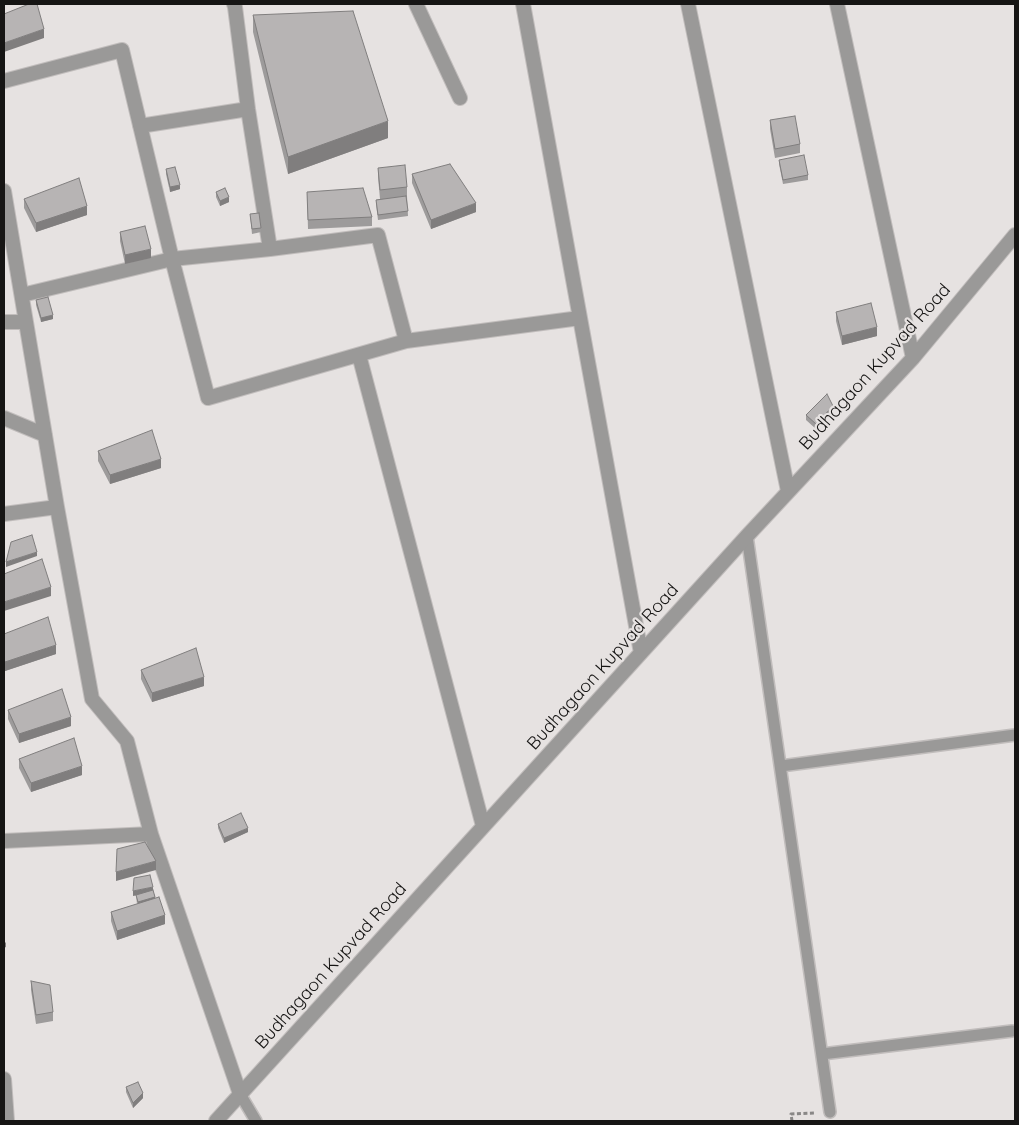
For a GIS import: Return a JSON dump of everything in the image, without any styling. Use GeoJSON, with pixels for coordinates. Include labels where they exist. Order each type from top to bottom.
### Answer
{"type":"FeatureCollection","features":[{"type":"Feature","properties":{"kind":"street"},"geometry":{"type":"LineString","coordinates":[[416,4],[460,98]]}},
{"type":"Feature","properties":{"kind":"street"},"geometry":{"type":"LineString","coordinates":[[524,4],[641,653]]}},
{"type":"Feature","properties":{"kind":"street"},"geometry":{"type":"LineString","coordinates":[[688,4],[788,491]]}},
{"type":"Feature","properties":{"kind":"street"},"geometry":{"type":"LineString","coordinates":[[837,4],[913,358]]}},
{"type":"Feature","properties":{"kind":"street"},"geometry":{"type":"LineString","coordinates":[[238,5],[248,109],[270,249]]}},
{"type":"Feature","properties":{"kind":"street"},"geometry":{"type":"LineString","coordinates":[[4,81],[122,50],[172,259],[208,398],[406,341],[580,318]]}},
{"type":"Feature","properties":{"kind":"street"},"geometry":{"type":"LineString","coordinates":[[140,126],[248,109]]}},
{"type":"Feature","properties":{"kind":"street"},"geometry":{"type":"LineString","coordinates":[[4,191],[57,507],[92,699],[127,740],[151,834],[240,1094]]}},
{"type":"Feature","properties":{"kind":"street"},"geometry":{"type":"LineString","coordinates":[[22,295],[172,259],[378,235],[406,341]]}},
{"type":"Feature","properties":{"kind":"street","name":"Budhagaon Kupvad Road"},"geometry":{"type":"LineString","coordinates":[[216,1121],[788,491],[913,358],[1015,235]]}},
{"type":"Feature","properties":{"kind":"street"},"geometry":{"type":"LineString","coordinates":[[4,322],[26,322]]}},
{"type":"Feature","properties":{"kind":"street"},"geometry":{"type":"LineString","coordinates":[[359,355],[483,826]]}},
{"type":"Feature","properties":{"kind":"street"},"geometry":{"type":"LineString","coordinates":[[4,418],[45,435]]}},
{"type":"Feature","properties":{"kind":"street"},"geometry":{"type":"LineString","coordinates":[[4,514],[57,507]]}},
{"type":"Feature","properties":{"kind":"street"},"geometry":{"type":"LineString","coordinates":[[4,842],[151,834]]}},
{"type":"Feature","properties":{"kind":"street"},"geometry":{"type":"LineString","coordinates":[[4,1078],[7,1121]]}},
{"type":"Feature","properties":{"kind":"lane"},"geometry":{"type":"LineString","coordinates":[[747,536],[830,1112]]}},
{"type":"Feature","properties":{"kind":"lane"},"geometry":{"type":"LineString","coordinates":[[781,766],[1015,735]]}},
{"type":"Feature","properties":{"kind":"lane"},"geometry":{"type":"LineString","coordinates":[[822,1054],[1012,1031]]}},
{"type":"Feature","properties":{"kind":"lane"},"geometry":{"type":"LineString","coordinates":[[240,1094],[256,1121]]}},
{"type":"Feature","properties":{"kind":"path"},"geometry":{"type":"LineString","coordinates":[[792,1121],[791,1114],[830,1112]]}},
{"type":"Feature","properties":{"kind":"building"},"geometry":{"type":"Polygon","coordinates":[[[29,4],[37,4],[44,29],[4,43],[4,14],[29,4]]]}},
{"type":"Feature","properties":{"kind":"building"},"geometry":{"type":"Polygon","coordinates":[[[353,11],[388,121],[288,157],[253,15],[353,11]]]}},
{"type":"Feature","properties":{"kind":"building"},"geometry":{"type":"Polygon","coordinates":[[[795,116],[800,144],[775,149],[770,120],[795,116]]]}},
{"type":"Feature","properties":{"kind":"building"},"geometry":{"type":"Polygon","coordinates":[[[804,155],[808,175],[783,180],[779,160],[804,155]]]}},
{"type":"Feature","properties":{"kind":"building"},"geometry":{"type":"Polygon","coordinates":[[[450,164],[476,203],[431,220],[412,174],[450,164]]]}},
{"type":"Feature","properties":{"kind":"building"},"geometry":{"type":"Polygon","coordinates":[[[405,165],[407,187],[380,190],[378,168],[405,165]]]}},
{"type":"Feature","properties":{"kind":"building"},"geometry":{"type":"Polygon","coordinates":[[[175,167],[180,185],[170,187],[166,169],[175,167]]]}},
{"type":"Feature","properties":{"kind":"building"},"geometry":{"type":"Polygon","coordinates":[[[79,178],[87,206],[36,223],[24,199],[79,178]]]}},
{"type":"Feature","properties":{"kind":"building"},"geometry":{"type":"Polygon","coordinates":[[[225,188],[229,197],[220,201],[216,192],[225,188]]]}},
{"type":"Feature","properties":{"kind":"building"},"geometry":{"type":"Polygon","coordinates":[[[363,188],[372,217],[308,220],[307,192],[363,188]]]}},
{"type":"Feature","properties":{"kind":"building"},"geometry":{"type":"Polygon","coordinates":[[[406,196],[408,211],[378,215],[376,200],[406,196]]]}},
{"type":"Feature","properties":{"kind":"building"},"geometry":{"type":"Polygon","coordinates":[[[259,213],[261,228],[252,229],[250,214],[259,213]]]}},
{"type":"Feature","properties":{"kind":"building"},"geometry":{"type":"Polygon","coordinates":[[[145,226],[151,249],[125,255],[120,232],[145,226]]]}},
{"type":"Feature","properties":{"kind":"building"},"geometry":{"type":"Polygon","coordinates":[[[48,297],[53,315],[41,318],[36,300],[48,297]]]}},
{"type":"Feature","properties":{"kind":"building"},"geometry":{"type":"Polygon","coordinates":[[[871,303],[877,327],[842,336],[836,312],[871,303]]]}},
{"type":"Feature","properties":{"kind":"building"},"geometry":{"type":"Polygon","coordinates":[[[827,394],[833,406],[816,424],[806,415],[827,394]]]}},
{"type":"Feature","properties":{"kind":"building"},"geometry":{"type":"Polygon","coordinates":[[[152,430],[161,459],[110,475],[98,451],[152,430]]]}},
{"type":"Feature","properties":{"kind":"building"},"geometry":{"type":"Polygon","coordinates":[[[32,535],[37,552],[6,562],[11,542],[32,535]]]}},
{"type":"Feature","properties":{"kind":"building"},"geometry":{"type":"Polygon","coordinates":[[[42,559],[51,587],[4,602],[4,574],[42,559]]]}},
{"type":"Feature","properties":{"kind":"building"},"geometry":{"type":"Polygon","coordinates":[[[48,617],[56,645],[5,662],[4,634],[48,617]]]}},
{"type":"Feature","properties":{"kind":"building"},"geometry":{"type":"Polygon","coordinates":[[[196,648],[204,677],[152,693],[141,670],[196,648]]]}},
{"type":"Feature","properties":{"kind":"building"},"geometry":{"type":"Polygon","coordinates":[[[62,689],[71,717],[19,734],[8,710],[62,689]]]}},
{"type":"Feature","properties":{"kind":"building"},"geometry":{"type":"Polygon","coordinates":[[[74,738],[82,766],[31,783],[19,759],[74,738]]]}},
{"type":"Feature","properties":{"kind":"building"},"geometry":{"type":"Polygon","coordinates":[[[241,813],[248,828],[224,838],[218,824],[241,813]]]}},
{"type":"Feature","properties":{"kind":"building"},"geometry":{"type":"Polygon","coordinates":[[[145,842],[156,861],[116,872],[117,849],[145,842]]]}},
{"type":"Feature","properties":{"kind":"building"},"geometry":{"type":"Polygon","coordinates":[[[150,875],[153,887],[133,891],[134,878],[150,875]]]}},
{"type":"Feature","properties":{"kind":"building"},"geometry":{"type":"Polygon","coordinates":[[[153,890],[155,897],[138,902],[136,895],[153,890]]]}},
{"type":"Feature","properties":{"kind":"building"},"geometry":{"type":"Polygon","coordinates":[[[159,897],[165,915],[117,931],[111,912],[159,897]]]}},
{"type":"Feature","properties":{"kind":"building"},"geometry":{"type":"Polygon","coordinates":[[[31,981],[50,985],[53,1012],[36,1015],[31,981]]]}},
{"type":"Feature","properties":{"kind":"building"},"geometry":{"type":"Polygon","coordinates":[[[138,1082],[143,1093],[133,1103],[126,1087],[138,1082]]]}}]}
